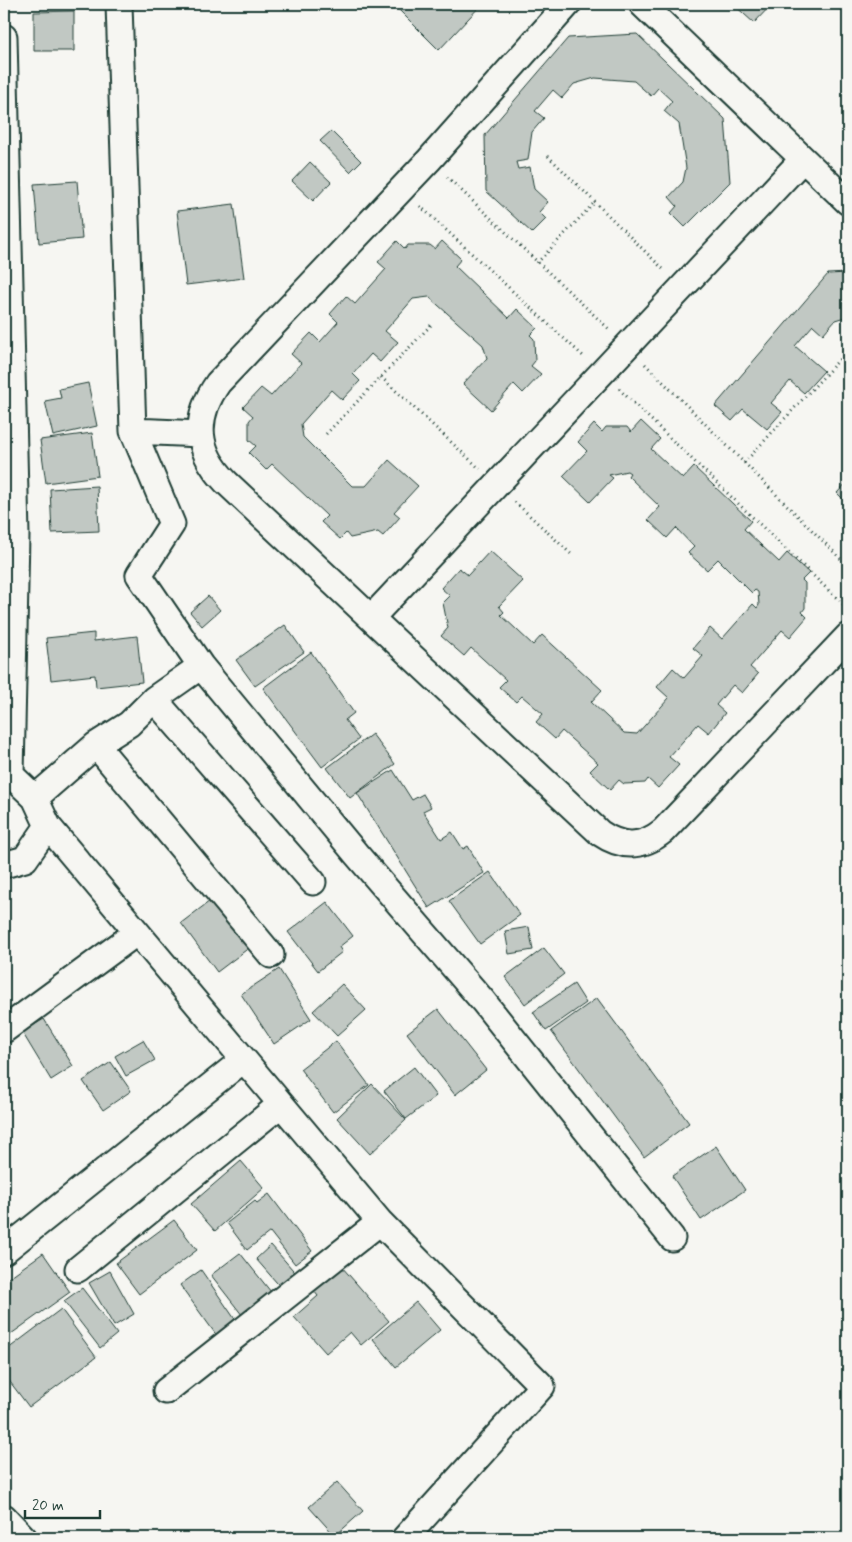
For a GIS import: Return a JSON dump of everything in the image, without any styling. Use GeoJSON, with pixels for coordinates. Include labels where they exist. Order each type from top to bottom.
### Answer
{"type":"FeatureCollection","features":[{"type":"Feature","properties":{"kind":"street"},"geometry":{"type":"LineString","coordinates":[[119,4],[133,430],[172,524],[140,575],[201,666],[357,855],[483,1001],[672,1238]]}},
{"type":"Feature","properties":{"kind":"street"},"geometry":{"type":"LineString","coordinates":[[568,4],[401,188],[218,383],[208,398],[202,416],[201,434],[205,452],[213,468],[600,833],[612,841],[625,845],[646,842],[663,831],[848,636]]}},
{"type":"Feature","properties":{"kind":"street"},"geometry":{"type":"LineString","coordinates":[[642,4],[848,202]]}},
{"type":"Feature","properties":{"kind":"street"},"geometry":{"type":"LineString","coordinates":[[4,37],[16,535],[11,775],[35,798],[48,826],[380,1222],[542,1386],[405,1538]]}},
{"type":"Feature","properties":{"kind":"street"},"geometry":{"type":"LineString","coordinates":[[372,617],[803,159]]}},
{"type":"Feature","properties":{"kind":"street"},"geometry":{"type":"LineString","coordinates":[[133,430],[201,434]]}},
{"type":"Feature","properties":{"kind":"street"},"geometry":{"type":"LineString","coordinates":[[35,798],[96,744],[129,724],[154,699],[201,666]]}},
{"type":"Feature","properties":{"kind":"street"},"geometry":{"type":"LineString","coordinates":[[154,699],[312,882]]}},
{"type":"Feature","properties":{"kind":"street"},"geometry":{"type":"LineString","coordinates":[[96,744],[271,955]]}},
{"type":"Feature","properties":{"kind":"street"},"geometry":{"type":"LineString","coordinates":[[4,865],[25,859],[48,826]]}},
{"type":"Feature","properties":{"kind":"street"},"geometry":{"type":"LineString","coordinates":[[4,1030],[136,932]]}},
{"type":"Feature","properties":{"kind":"street"},"geometry":{"type":"LineString","coordinates":[[4,1251],[243,1060]]}},
{"type":"Feature","properties":{"kind":"street"},"geometry":{"type":"LineString","coordinates":[[78,1269],[280,1105]]}},
{"type":"Feature","properties":{"kind":"street"},"geometry":{"type":"LineString","coordinates":[[166,1391],[380,1222]]}},
{"type":"Feature","properties":{"kind":"street"},"geometry":{"type":"LineString","coordinates":[[4,1517],[24,1538]]}},
{"type":"Feature","properties":{"kind":"path"},"geometry":{"type":"LineString","coordinates":[[548,156],[682,288]]}},
{"type":"Feature","properties":{"kind":"path"},"geometry":{"type":"LineString","coordinates":[[401,188],[602,373],[848,609]]}},
{"type":"Feature","properties":{"kind":"path"},"geometry":{"type":"LineString","coordinates":[[536,263],[595,202]]}},
{"type":"Feature","properties":{"kind":"path"},"geometry":{"type":"LineString","coordinates":[[326,434],[433,323]]}},
{"type":"Feature","properties":{"kind":"path"},"geometry":{"type":"LineString","coordinates":[[744,463],[848,350]]}},
{"type":"Feature","properties":{"kind":"path"},"geometry":{"type":"LineString","coordinates":[[382,377],[571,554]]}},
{"type":"Feature","properties":{"kind":"building"},"geometry":{"type":"Polygon","coordinates":[[[393,4],[482,4],[439,50],[393,4]]]}},
{"type":"Feature","properties":{"kind":"building"},"geometry":{"type":"Polygon","coordinates":[[[733,4],[772,4],[754,23],[733,4]]]}},
{"type":"Feature","properties":{"kind":"building"},"geometry":{"type":"Polygon","coordinates":[[[74,11],[74,51],[34,51],[34,12],[74,11]]]}},
{"type":"Feature","properties":{"kind":"building"},"geometry":{"type":"Polygon","coordinates":[[[637,34],[725,119],[730,182],[685,227],[671,213],[677,206],[669,197],[683,182],[686,168],[679,124],[664,111],[672,101],[658,88],[651,96],[634,81],[595,78],[574,84],[562,98],[553,90],[535,111],[544,118],[532,132],[528,160],[516,162],[518,169],[530,167],[534,189],[548,202],[539,212],[546,219],[532,233],[486,191],[485,135],[568,38],[637,34]]]}},
{"type":"Feature","properties":{"kind":"building"},"geometry":{"type":"Polygon","coordinates":[[[331,131],[361,161],[350,172],[320,141],[331,131]]]}},
{"type":"Feature","properties":{"kind":"building"},"geometry":{"type":"Polygon","coordinates":[[[310,162],[331,182],[313,201],[292,181],[310,162]]]}},
{"type":"Feature","properties":{"kind":"building"},"geometry":{"type":"Polygon","coordinates":[[[77,181],[82,239],[39,243],[34,184],[77,181]]]}},
{"type":"Feature","properties":{"kind":"building"},"geometry":{"type":"Polygon","coordinates":[[[234,204],[244,278],[186,285],[177,211],[234,204]]]}},
{"type":"Feature","properties":{"kind":"building"},"geometry":{"type":"Polygon","coordinates":[[[397,241],[405,249],[408,245],[430,245],[435,249],[442,241],[461,259],[455,266],[509,318],[517,309],[537,328],[530,335],[534,339],[535,361],[531,366],[541,374],[523,393],[514,384],[491,410],[463,384],[487,358],[483,345],[429,297],[413,299],[385,331],[398,342],[380,362],[371,354],[353,374],[360,381],[342,400],[331,390],[301,424],[303,437],[352,486],[366,486],[389,460],[418,486],[394,512],[400,517],[383,536],[378,532],[350,538],[346,533],[340,539],[321,522],[327,516],[272,464],[266,470],[249,453],[256,446],[249,440],[249,421],[253,416],[243,407],[261,388],[271,396],[301,363],[291,354],[311,333],[320,342],[338,322],[330,314],[346,296],[355,304],[386,269],[378,262],[397,241]]]}},
{"type":"Feature","properties":{"kind":"building"},"geometry":{"type":"Polygon","coordinates":[[[848,273],[848,316],[835,320],[823,334],[813,325],[795,346],[824,371],[804,393],[790,381],[771,403],[782,412],[767,429],[743,409],[732,421],[715,406],[828,274],[848,273]]]}},
{"type":"Feature","properties":{"kind":"building"},"geometry":{"type":"Polygon","coordinates":[[[88,383],[97,426],[53,436],[45,401],[61,398],[59,389],[88,383]]]}},
{"type":"Feature","properties":{"kind":"building"},"geometry":{"type":"Polygon","coordinates":[[[641,421],[660,439],[651,449],[683,479],[694,467],[751,521],[744,529],[779,562],[787,553],[809,573],[802,580],[805,583],[805,608],[802,612],[807,617],[790,637],[782,630],[750,667],[758,674],[742,693],[733,685],[716,705],[725,713],[709,733],[698,724],[669,757],[679,765],[658,788],[648,779],[645,783],[624,784],[619,780],[610,790],[590,771],[598,763],[562,731],[555,739],[536,722],[543,714],[522,696],[516,702],[499,687],[506,680],[471,648],[464,656],[441,636],[448,628],[443,603],[450,596],[441,588],[459,568],[468,575],[490,551],[523,581],[499,606],[504,612],[501,615],[533,645],[542,635],[602,690],[591,702],[624,733],[637,734],[669,698],[657,687],[673,668],[684,678],[703,656],[693,648],[710,628],[722,639],[753,604],[757,608],[759,605],[758,592],[755,590],[752,593],[718,559],[707,570],[688,553],[694,547],[676,528],[667,538],[648,520],[660,507],[628,476],[630,473],[627,471],[609,475],[613,478],[590,502],[563,476],[587,451],[578,442],[594,424],[602,432],[606,427],[627,427],[631,432],[641,421]]]}},
{"type":"Feature","properties":{"kind":"building"},"geometry":{"type":"Polygon","coordinates":[[[92,433],[98,476],[46,483],[40,440],[92,433]]]}},
{"type":"Feature","properties":{"kind":"building"},"geometry":{"type":"Polygon","coordinates":[[[848,481],[848,504],[837,493],[848,481]]]}},
{"type":"Feature","properties":{"kind":"building"},"geometry":{"type":"Polygon","coordinates":[[[97,486],[99,531],[52,533],[50,489],[97,486]]]}},
{"type":"Feature","properties":{"kind":"building"},"geometry":{"type":"Polygon","coordinates":[[[208,596],[220,610],[202,626],[190,612],[208,596]]]}},
{"type":"Feature","properties":{"kind":"building"},"geometry":{"type":"Polygon","coordinates":[[[285,625],[304,652],[255,686],[236,660],[285,625]]]}},
{"type":"Feature","properties":{"kind":"building"},"geometry":{"type":"Polygon","coordinates":[[[94,633],[94,641],[137,636],[142,682],[96,687],[95,675],[51,680],[46,638],[94,633]]]}},
{"type":"Feature","properties":{"kind":"building"},"geometry":{"type":"Polygon","coordinates":[[[311,652],[354,713],[345,720],[359,739],[322,767],[263,688],[311,652]]]}},
{"type":"Feature","properties":{"kind":"building"},"geometry":{"type":"Polygon","coordinates":[[[372,734],[395,764],[350,798],[327,768],[372,734]]]}},
{"type":"Feature","properties":{"kind":"building"},"geometry":{"type":"Polygon","coordinates":[[[393,770],[412,800],[423,794],[431,807],[423,811],[441,839],[452,832],[463,849],[468,846],[484,873],[429,908],[357,793],[393,770]]]}},
{"type":"Feature","properties":{"kind":"building"},"geometry":{"type":"Polygon","coordinates":[[[490,872],[520,915],[480,944],[449,901],[490,872]]]}},
{"type":"Feature","properties":{"kind":"building"},"geometry":{"type":"Polygon","coordinates":[[[214,898],[254,944],[217,972],[181,923],[214,898]]]}},
{"type":"Feature","properties":{"kind":"building"},"geometry":{"type":"Polygon","coordinates":[[[327,902],[353,936],[339,947],[342,952],[318,971],[288,932],[327,902]]]}},
{"type":"Feature","properties":{"kind":"building"},"geometry":{"type":"Polygon","coordinates":[[[529,927],[533,950],[509,954],[505,931],[529,927]]]}},
{"type":"Feature","properties":{"kind":"building"},"geometry":{"type":"Polygon","coordinates":[[[544,948],[564,974],[525,1004],[505,977],[544,948]]]}},
{"type":"Feature","properties":{"kind":"building"},"geometry":{"type":"Polygon","coordinates":[[[279,969],[311,1019],[274,1044],[241,994],[279,969]]]}},
{"type":"Feature","properties":{"kind":"building"},"geometry":{"type":"Polygon","coordinates":[[[342,984],[366,1010],[337,1036],[313,1011],[342,984]]]}},
{"type":"Feature","properties":{"kind":"building"},"geometry":{"type":"Polygon","coordinates":[[[574,984],[586,1003],[546,1031],[533,1012],[574,984]]]}},
{"type":"Feature","properties":{"kind":"building"},"geometry":{"type":"Polygon","coordinates":[[[597,998],[689,1123],[644,1157],[551,1031],[597,998]]]}},
{"type":"Feature","properties":{"kind":"building"},"geometry":{"type":"Polygon","coordinates":[[[438,1009],[486,1070],[455,1095],[407,1033],[438,1009]]]}},
{"type":"Feature","properties":{"kind":"building"},"geometry":{"type":"Polygon","coordinates":[[[44,1019],[73,1066],[51,1080],[22,1032],[44,1019]]]}},
{"type":"Feature","properties":{"kind":"building"},"geometry":{"type":"Polygon","coordinates":[[[143,1040],[155,1060],[126,1076],[115,1056],[143,1040]]]}},
{"type":"Feature","properties":{"kind":"building"},"geometry":{"type":"Polygon","coordinates":[[[336,1041],[369,1085],[333,1112],[300,1069],[336,1041]]]}},
{"type":"Feature","properties":{"kind":"building"},"geometry":{"type":"Polygon","coordinates":[[[111,1062],[131,1091],[103,1110],[83,1081],[111,1062]]]}},
{"type":"Feature","properties":{"kind":"building"},"geometry":{"type":"Polygon","coordinates":[[[414,1067],[436,1096],[406,1119],[384,1091],[414,1067]]]}},
{"type":"Feature","properties":{"kind":"building"},"geometry":{"type":"Polygon","coordinates":[[[372,1084],[406,1120],[370,1154],[337,1118],[372,1084]]]}},
{"type":"Feature","properties":{"kind":"building"},"geometry":{"type":"Polygon","coordinates":[[[716,1146],[745,1190],[701,1220],[672,1176],[716,1146]]]}},
{"type":"Feature","properties":{"kind":"building"},"geometry":{"type":"Polygon","coordinates":[[[241,1161],[264,1188],[215,1231],[191,1204],[241,1161]]]}},
{"type":"Feature","properties":{"kind":"building"},"geometry":{"type":"Polygon","coordinates":[[[269,1194],[312,1251],[295,1264],[270,1232],[247,1250],[227,1223],[255,1201],[257,1203],[269,1194]]]}},
{"type":"Feature","properties":{"kind":"building"},"geometry":{"type":"Polygon","coordinates":[[[174,1220],[197,1250],[139,1294],[116,1263],[174,1220]]]}},
{"type":"Feature","properties":{"kind":"building"},"geometry":{"type":"Polygon","coordinates":[[[271,1245],[300,1278],[284,1291],[256,1259],[271,1245]]]}},
{"type":"Feature","properties":{"kind":"building"},"geometry":{"type":"Polygon","coordinates":[[[43,1253],[70,1292],[4,1339],[4,1281],[43,1253]]]}},
{"type":"Feature","properties":{"kind":"building"},"geometry":{"type":"Polygon","coordinates":[[[240,1253],[275,1297],[246,1320],[211,1275],[240,1253]]]}},
{"type":"Feature","properties":{"kind":"building"},"geometry":{"type":"Polygon","coordinates":[[[342,1267],[389,1321],[361,1345],[350,1332],[326,1353],[294,1317],[318,1296],[314,1291],[342,1267]]]}},
{"type":"Feature","properties":{"kind":"building"},"geometry":{"type":"Polygon","coordinates":[[[201,1270],[239,1325],[220,1340],[180,1285],[201,1270]]]}},
{"type":"Feature","properties":{"kind":"building"},"geometry":{"type":"Polygon","coordinates":[[[110,1271],[134,1314],[114,1326],[89,1283],[110,1271]]]}},
{"type":"Feature","properties":{"kind":"building"},"geometry":{"type":"Polygon","coordinates":[[[82,1288],[117,1334],[100,1348],[64,1301],[82,1288]]]}},
{"type":"Feature","properties":{"kind":"building"},"geometry":{"type":"Polygon","coordinates":[[[416,1302],[440,1330],[396,1367],[373,1339],[416,1302]]]}},
{"type":"Feature","properties":{"kind":"building"},"geometry":{"type":"Polygon","coordinates":[[[61,1309],[96,1357],[29,1407],[4,1374],[4,1352],[61,1309]]]}},
{"type":"Feature","properties":{"kind":"building"},"geometry":{"type":"Polygon","coordinates":[[[337,1482],[363,1511],[335,1536],[309,1507],[337,1482]]]}}]}
